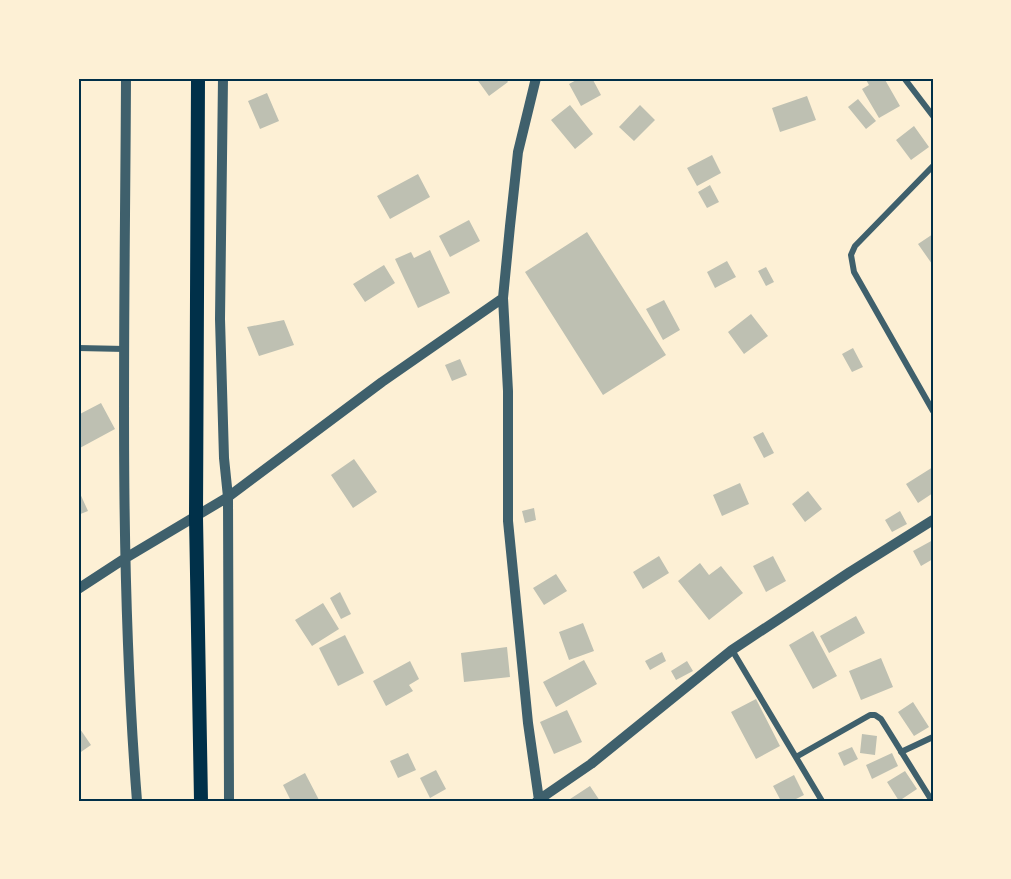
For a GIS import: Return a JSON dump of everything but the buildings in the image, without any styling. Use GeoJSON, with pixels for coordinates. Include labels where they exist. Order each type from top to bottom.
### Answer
{"type":"FeatureCollection","features":[{"type":"Feature","properties":{"kind":"highway"},"geometry":{"type":"LineString","coordinates":[[198,78],[196,518],[201,801]]}},
{"type":"Feature","properties":{"kind":"street"},"geometry":{"type":"LineString","coordinates":[[126,78],[124,559],[137,801]]}},
{"type":"Feature","properties":{"kind":"street"},"geometry":{"type":"LineString","coordinates":[[223,78],[220,318],[224,458],[228,497],[229,801]]}},
{"type":"Feature","properties":{"kind":"street"},"geometry":{"type":"LineString","coordinates":[[537,78],[518,152],[503,298],[508,391],[508,521],[538,801],[591,764],[732,650],[933,520]]}},
{"type":"Feature","properties":{"kind":"street"},"geometry":{"type":"LineString","coordinates":[[904,78],[933,116]]}},
{"type":"Feature","properties":{"kind":"street"},"geometry":{"type":"LineString","coordinates":[[933,166],[855,246],[851,255],[854,272],[933,411]]}},
{"type":"Feature","properties":{"kind":"street"},"geometry":{"type":"LineString","coordinates":[[78,589],[228,497],[382,382],[503,298]]}},
{"type":"Feature","properties":{"kind":"street"},"geometry":{"type":"LineString","coordinates":[[78,348],[125,350]]}},
{"type":"Feature","properties":{"kind":"street"},"geometry":{"type":"LineString","coordinates":[[732,650],[822,801]]}},
{"type":"Feature","properties":{"kind":"street"},"geometry":{"type":"LineString","coordinates":[[796,757],[870,715],[875,715],[880,719],[932,801]]}},
{"type":"Feature","properties":{"kind":"street"},"geometry":{"type":"LineString","coordinates":[[901,752],[933,737]]}}]}
